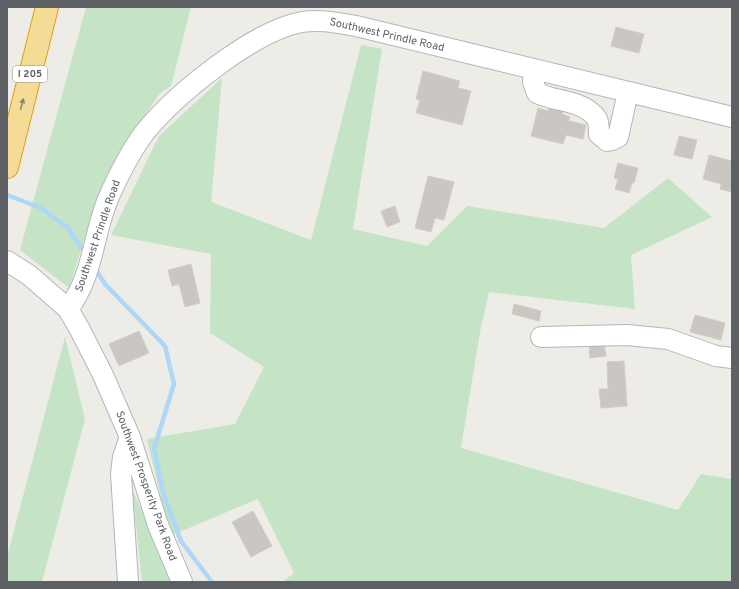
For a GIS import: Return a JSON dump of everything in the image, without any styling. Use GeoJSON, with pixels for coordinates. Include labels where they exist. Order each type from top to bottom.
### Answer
{"type":"FeatureCollection","features":[{"type":"Feature","properties":{"kind":"highway","name":"I 205"},"geometry":{"type":"LineString","coordinates":[[7,167],[47,7]]}},
{"type":"Feature","properties":{"kind":"street","name":"Southwest Prindle Road"},"geometry":{"type":"LineString","coordinates":[[68,309],[75,300],[87,274],[99,225],[118,177],[145,133],[183,94],[214,69],[248,46],[273,32],[303,22],[320,14],[356,26],[732,117]]}},
{"type":"Feature","properties":{"kind":"street"},"geometry":{"type":"LineString","coordinates":[[534,69],[533,82],[538,93],[546,97],[577,105],[590,111],[598,120],[599,134],[607,141],[618,137],[628,92]]}},
{"type":"Feature","properties":{"kind":"street","name":"Southwest Prosperity Park Road"},"geometry":{"type":"LineString","coordinates":[[7,261],[29,275],[68,309],[103,375],[130,437],[158,525],[182,582]]}},
{"type":"Feature","properties":{"kind":"street"},"geometry":{"type":"LineString","coordinates":[[541,337],[627,335],[668,339],[716,356],[732,358]]}},
{"type":"Feature","properties":{"kind":"street"},"geometry":{"type":"LineString","coordinates":[[128,582],[121,474],[122,457],[130,437]]}},
{"type":"Feature","properties":{"kind":"green space"},"geometry":{"type":"Polygon","coordinates":[[[86,7],[191,7],[171,86],[160,93],[129,139],[98,195],[69,288],[20,250],[86,7]]]}},
{"type":"Feature","properties":{"kind":"green space"},"geometry":{"type":"Polygon","coordinates":[[[361,45],[382,49],[353,229],[427,246],[467,206],[604,228],[668,178],[712,217],[631,255],[635,309],[489,292],[480,332],[461,448],[678,510],[701,474],[732,479],[732,582],[282,582],[294,573],[258,499],[170,536],[147,439],[235,424],[264,367],[210,333],[211,254],[111,235],[159,136],[222,78],[211,202],[311,240],[361,45]]]}},
{"type":"Feature","properties":{"kind":"green space"},"geometry":{"type":"Polygon","coordinates":[[[65,337],[85,419],[42,582],[7,582],[7,557],[65,337]]]}},
{"type":"Feature","properties":{"kind":"green space"},"geometry":{"type":"Polygon","coordinates":[[[132,489],[173,582],[142,582],[132,489]]]}},
{"type":"Feature","properties":{"kind":"building"},"geometry":{"type":"Polygon","coordinates":[[[616,27],[644,34],[639,53],[611,46],[616,27]]]}},
{"type":"Feature","properties":{"kind":"building"},"geometry":{"type":"Polygon","coordinates":[[[423,71],[460,81],[458,88],[471,91],[462,125],[416,113],[420,100],[416,99],[423,71]]]}},
{"type":"Feature","properties":{"kind":"building"},"geometry":{"type":"Polygon","coordinates":[[[550,106],[563,110],[562,114],[570,117],[569,121],[586,125],[583,139],[566,135],[563,144],[531,136],[538,108],[548,111],[550,106]]]}},
{"type":"Feature","properties":{"kind":"building"},"geometry":{"type":"Polygon","coordinates":[[[679,136],[697,140],[692,159],[674,155],[679,136]]]}},
{"type":"Feature","properties":{"kind":"building"},"geometry":{"type":"Polygon","coordinates":[[[709,155],[732,161],[732,192],[720,189],[721,184],[703,179],[709,155]]]}},
{"type":"Feature","properties":{"kind":"building"},"geometry":{"type":"Polygon","coordinates":[[[618,163],[638,168],[634,183],[632,183],[629,193],[615,189],[618,179],[614,178],[618,163]]]}},
{"type":"Feature","properties":{"kind":"building"},"geometry":{"type":"Polygon","coordinates":[[[428,176],[454,182],[444,220],[435,218],[431,232],[415,228],[428,176]]]}},
{"type":"Feature","properties":{"kind":"building"},"geometry":{"type":"Polygon","coordinates":[[[395,206],[400,222],[387,227],[381,211],[395,206]]]}},
{"type":"Feature","properties":{"kind":"building"},"geometry":{"type":"Polygon","coordinates":[[[191,264],[200,303],[185,307],[179,284],[172,286],[168,270],[191,264]]]}},
{"type":"Feature","properties":{"kind":"building"},"geometry":{"type":"Polygon","coordinates":[[[514,304],[541,311],[539,321],[512,314],[514,304]]]}},
{"type":"Feature","properties":{"kind":"building"},"geometry":{"type":"Polygon","coordinates":[[[695,315],[725,323],[721,340],[690,332],[695,315]]]}},
{"type":"Feature","properties":{"kind":"building"},"geometry":{"type":"Polygon","coordinates":[[[139,331],[149,353],[119,366],[109,344],[139,331]]]}},
{"type":"Feature","properties":{"kind":"building"},"geometry":{"type":"Polygon","coordinates":[[[604,343],[606,356],[590,358],[589,345],[604,343]]]}},
{"type":"Feature","properties":{"kind":"building"},"geometry":{"type":"Polygon","coordinates":[[[624,361],[627,406],[601,408],[599,389],[608,389],[607,362],[624,361]]]}},
{"type":"Feature","properties":{"kind":"building"},"geometry":{"type":"Polygon","coordinates":[[[253,511],[272,546],[251,557],[232,522],[253,511]]]}},
{"type":"Feature","properties":{"kind":"waterway"},"geometry":{"type":"LineString","coordinates":[[7,195],[41,208],[67,227],[82,249]]}},
{"type":"Feature","properties":{"kind":"waterway"},"geometry":{"type":"LineString","coordinates":[[98,273],[105,284],[165,346],[174,384],[154,449],[164,496],[181,541],[212,582]]}}]}
